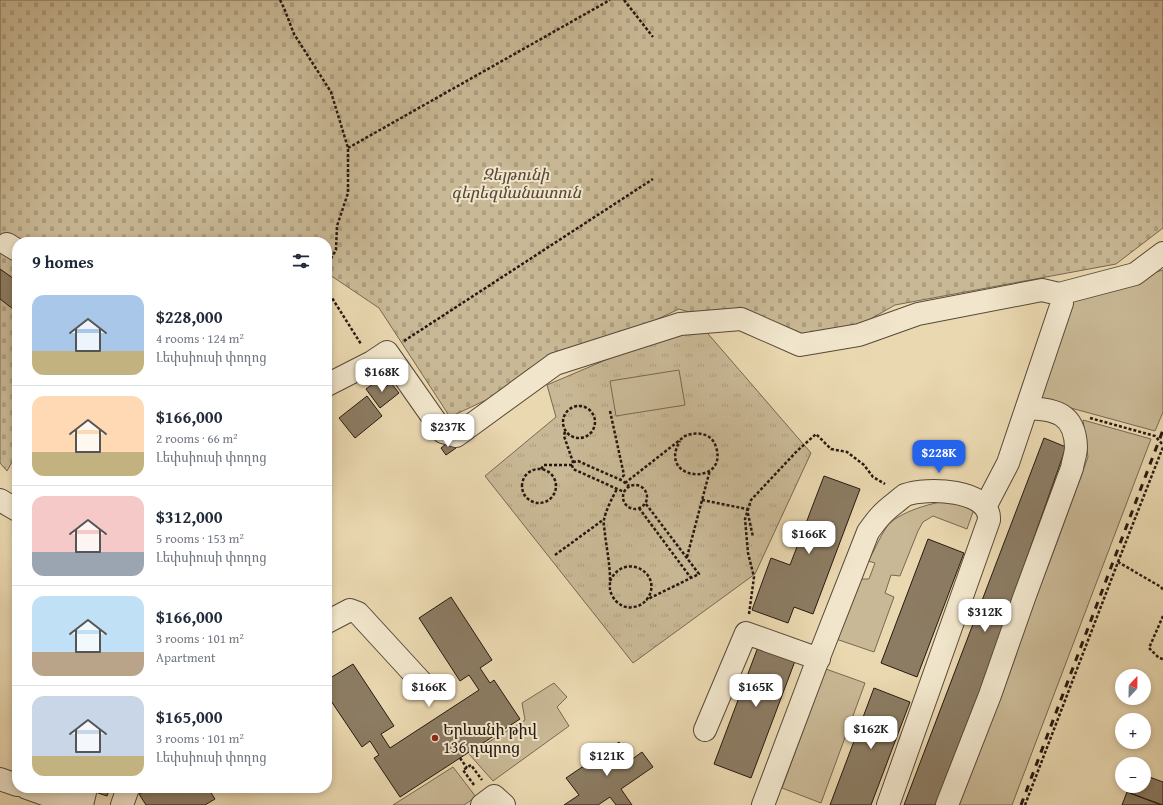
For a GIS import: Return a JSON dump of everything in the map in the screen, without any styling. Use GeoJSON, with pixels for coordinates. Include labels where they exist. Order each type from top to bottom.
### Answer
{"type":"FeatureCollection","features":[{"type":"Feature","properties":{"kind":"street"},"geometry":{"type":"LineString","coordinates":[[332,382],[380,357],[443,432],[456,436],[555,364],[680,324],[741,319],[800,345],[859,334],[918,314],[1042,290],[1059,294],[1136,274],[1163,253]]}},
{"type":"Feature","properties":{"kind":"street"},"geometry":{"type":"LineString","coordinates":[[985,507],[1008,463],[1062,303],[1059,294]]}},
{"type":"Feature","properties":{"kind":"street"},"geometry":{"type":"LineString","coordinates":[[947,805],[990,695],[1072,468],[1076,447],[1072,425],[1065,417],[1055,412],[1027,408]]}},
{"type":"Feature","properties":{"kind":"street"},"geometry":{"type":"LineString","coordinates":[[763,805],[868,532],[880,515],[905,495],[927,490],[963,494],[977,500],[985,507],[990,514],[990,520],[888,805]]}},
{"type":"Feature","properties":{"kind":"street"},"geometry":{"type":"LineString","coordinates":[[0,500],[12,507]]}},
{"type":"Feature","properties":{"kind":"street"},"geometry":{"type":"LineString","coordinates":[[332,619],[350,610],[358,613],[425,686]]}},
{"type":"Feature","properties":{"kind":"street"},"geometry":{"type":"LineString","coordinates":[[705,730],[746,633],[819,659]]}},
{"type":"Feature","properties":{"kind":"street"},"geometry":{"type":"LineString","coordinates":[[0,779],[12,783]]}},
{"type":"Feature","properties":{"kind":"street"},"geometry":{"type":"LineString","coordinates":[[41,793],[75,805]]}},
{"type":"Feature","properties":{"kind":"street"},"geometry":{"type":"LineString","coordinates":[[82,805],[85,793]]}},
{"type":"Feature","properties":{"kind":"street"},"geometry":{"type":"LineString","coordinates":[[122,805],[126,793]]}},
{"type":"Feature","properties":{"kind":"street"},"geometry":{"type":"LineString","coordinates":[[482,805],[494,796],[504,805]]}},
{"type":"Feature","properties":{"kind":"path"},"geometry":{"type":"LineString","coordinates":[[280,0],[294,34],[332,92],[348,148],[348,193],[337,226],[336,250],[332,257]]}},
{"type":"Feature","properties":{"kind":"path"},"geometry":{"type":"LineString","coordinates":[[348,148],[610,0]]}},
{"type":"Feature","properties":{"kind":"path"},"geometry":{"type":"LineString","coordinates":[[624,0],[653,37]]}},
{"type":"Feature","properties":{"kind":"path"},"geometry":{"type":"LineString","coordinates":[[332,296],[380,357],[653,179]]}},
{"type":"Feature","properties":{"kind":"path"},"geometry":{"type":"LineString","coordinates":[[566,431],[569,434],[579,438],[589,435],[593,431],[596,421],[592,411],[588,408],[577,405],[568,410],[563,420],[563,425],[566,431],[564,436],[573,463],[573,469],[624,492]]}},
{"type":"Feature","properties":{"kind":"path"},"geometry":{"type":"LineString","coordinates":[[610,411],[624,475],[620,480]]}},
{"type":"Feature","properties":{"kind":"path"},"geometry":{"type":"LineString","coordinates":[[1025,805],[1163,446],[1155,436],[1073,413],[1065,417]]}},
{"type":"Feature","properties":{"kind":"path"},"geometry":{"type":"LineString","coordinates":[[625,483],[685,436],[692,434],[698,433],[705,435],[715,444],[717,451],[715,465],[710,470],[699,475],[693,475],[682,469],[678,464],[675,452],[680,441]]}},
{"type":"Feature","properties":{"kind":"path"},"geometry":{"type":"LineString","coordinates":[[746,633],[754,577],[748,553],[745,519],[747,509],[751,500],[797,451],[816,434],[831,449],[847,452],[864,465],[873,477],[905,495]]}},
{"type":"Feature","properties":{"kind":"path"},"geometry":{"type":"LineString","coordinates":[[541,469],[546,470],[554,478],[556,489],[550,499],[546,502],[535,502],[525,497],[522,491],[523,480],[525,475],[530,471],[541,469],[544,465],[573,463],[578,461],[620,480],[629,486]]}},
{"type":"Feature","properties":{"kind":"path"},"geometry":{"type":"LineString","coordinates":[[687,557],[710,470]]}},
{"type":"Feature","properties":{"kind":"path"},"geometry":{"type":"LineString","coordinates":[[637,484],[644,488],[648,496],[646,504],[639,508],[631,508],[625,503],[623,496],[624,492],[629,486],[637,484]]}},
{"type":"Feature","properties":{"kind":"path"},"geometry":{"type":"LineString","coordinates":[[610,582],[613,575],[618,570],[624,567],[637,567],[643,570],[651,581],[650,594],[642,604],[630,608],[619,604],[611,594],[604,520],[617,489]]}},
{"type":"Feature","properties":{"kind":"path"},"geometry":{"type":"LineString","coordinates":[[702,500],[747,509]]}},
{"type":"Feature","properties":{"kind":"path"},"geometry":{"type":"LineString","coordinates":[[646,504],[699,574],[646,600]]}},
{"type":"Feature","properties":{"kind":"path"},"geometry":{"type":"LineString","coordinates":[[639,508],[692,578]]}},
{"type":"Feature","properties":{"kind":"path"},"geometry":{"type":"LineString","coordinates":[[747,509],[753,537]]}},
{"type":"Feature","properties":{"kind":"path"},"geometry":{"type":"LineString","coordinates":[[555,555],[604,520]]}},
{"type":"Feature","properties":{"kind":"path"},"geometry":{"type":"LineString","coordinates":[[1118,562],[1161,587],[1163,590]]}},
{"type":"Feature","properties":{"kind":"path"},"geometry":{"type":"LineString","coordinates":[[1163,616],[1149,648],[1159,658],[1163,659]]}},
{"type":"Feature","properties":{"kind":"path"},"geometry":{"type":"LineString","coordinates":[[460,758],[467,768]]}},
{"type":"Feature","properties":{"kind":"green space","name":"Զեյթունի գերեզմանատուն"},"geometry":{"type":"Polygon","coordinates":[[[0,0],[1163,0],[1163,228],[1116,264],[895,305],[816,350],[679,309],[450,417],[379,308],[332,276],[332,237],[12,237],[12,462],[7,471],[0,463],[0,0]]]}},
{"type":"Feature","properties":{"kind":"green space"},"geometry":{"type":"Polygon","coordinates":[[[1163,270],[1163,412],[1155,431],[1038,399],[1070,296],[1163,270]]]}},
{"type":"Feature","properties":{"kind":"green space"},"geometry":{"type":"Polygon","coordinates":[[[697,321],[811,453],[755,574],[633,663],[485,476],[556,417],[547,385],[697,321]]]}},
{"type":"Feature","properties":{"kind":"green space"},"geometry":{"type":"Polygon","coordinates":[[[679,370],[685,405],[616,416],[610,381],[679,370]]]}},
{"type":"Feature","properties":{"kind":"green space"},"geometry":{"type":"Polygon","coordinates":[[[1083,420],[1151,439],[1012,805],[957,805],[1088,457],[1083,420]]]}},
{"type":"Feature","properties":{"kind":"green space"},"geometry":{"type":"Polygon","coordinates":[[[953,500],[974,509],[967,529],[933,516],[923,522],[900,576],[891,575],[885,593],[894,597],[874,652],[836,639],[860,579],[869,579],[875,563],[868,561],[881,536],[891,522],[898,517],[916,509],[953,500]]]}},
{"type":"Feature","properties":{"kind":"green space"},"geometry":{"type":"Polygon","coordinates":[[[826,669],[865,683],[821,803],[782,788],[826,669]]]}},
{"type":"Feature","properties":{"kind":"green space"},"geometry":{"type":"Polygon","coordinates":[[[554,683],[567,697],[557,707],[569,726],[493,781],[469,754],[525,720],[522,703],[554,683]]]}},
{"type":"Feature","properties":{"kind":"green space"},"geometry":{"type":"Polygon","coordinates":[[[453,767],[476,797],[464,805],[393,805],[453,767]]]}},
{"type":"Feature","properties":{"kind":"building"},"geometry":{"type":"Polygon","coordinates":[[[0,269],[12,277],[12,308],[0,299],[0,269]]]}},
{"type":"Feature","properties":{"kind":"building"},"geometry":{"type":"Polygon","coordinates":[[[377,381],[384,388],[391,383],[399,393],[380,408],[366,389],[377,381]]]}},
{"type":"Feature","properties":{"kind":"building"},"geometry":{"type":"Polygon","coordinates":[[[367,396],[382,416],[355,438],[339,418],[367,396]]]}},
{"type":"Feature","properties":{"kind":"building"},"geometry":{"type":"Polygon","coordinates":[[[1044,438],[1066,447],[969,722],[938,805],[904,805],[1044,438]]]}},
{"type":"Feature","properties":{"kind":"building"},"geometry":{"type":"Polygon","coordinates":[[[450,441],[456,448],[446,455],[441,448],[450,441]]]}},
{"type":"Feature","properties":{"kind":"building"},"geometry":{"type":"Polygon","coordinates":[[[824,476],[860,489],[813,614],[794,607],[788,623],[752,610],[771,558],[790,565],[824,476]]]}},
{"type":"Feature","properties":{"kind":"building"},"geometry":{"type":"Polygon","coordinates":[[[928,539],[964,553],[917,677],[881,663],[928,539]]]}},
{"type":"Feature","properties":{"kind":"building"},"geometry":{"type":"Polygon","coordinates":[[[451,597],[492,660],[480,668],[490,683],[494,680],[520,719],[400,797],[374,758],[379,755],[370,741],[362,747],[332,702],[332,677],[353,664],[394,726],[381,734],[390,748],[479,690],[469,675],[460,681],[419,618],[451,597]]]}},
{"type":"Feature","properties":{"kind":"building"},"geometry":{"type":"Polygon","coordinates":[[[761,639],[798,653],[751,778],[714,764],[761,639]]]}},
{"type":"Feature","properties":{"kind":"building"},"geometry":{"type":"Polygon","coordinates":[[[874,688],[910,702],[871,805],[830,805],[874,688]]]}},
{"type":"Feature","properties":{"kind":"building"},"geometry":{"type":"Polygon","coordinates":[[[619,742],[631,760],[642,752],[653,767],[621,789],[632,805],[616,805],[610,797],[598,805],[564,805],[579,795],[566,778],[619,742]]]}},
{"type":"Feature","properties":{"kind":"building"},"geometry":{"type":"Polygon","coordinates":[[[1151,778],[1163,782],[1163,805],[1130,793],[1151,793],[1151,778]]]}},
{"type":"Feature","properties":{"kind":"building"},"geometry":{"type":"Polygon","coordinates":[[[98,793],[108,793],[107,796],[98,793]]]}},
{"type":"Feature","properties":{"kind":"building"},"geometry":{"type":"Polygon","coordinates":[[[211,793],[215,799],[205,805],[146,805],[139,794],[211,793]]]}},
{"type":"Feature","properties":{"kind":"building"},"geometry":{"type":"Polygon","coordinates":[[[1127,793],[1130,793],[1161,805],[1122,805],[1127,793]]]}},
{"type":"Feature","properties":{"kind":"railway"},"geometry":{"type":"LineString","coordinates":[[1021,805],[1163,430]]}},
{"type":"Feature","properties":{"kind":"place","name":"Երևանի թիվ 136 դպրոց"},"geometry":{"type":"Point","coordinates":[435,738]}}]}
